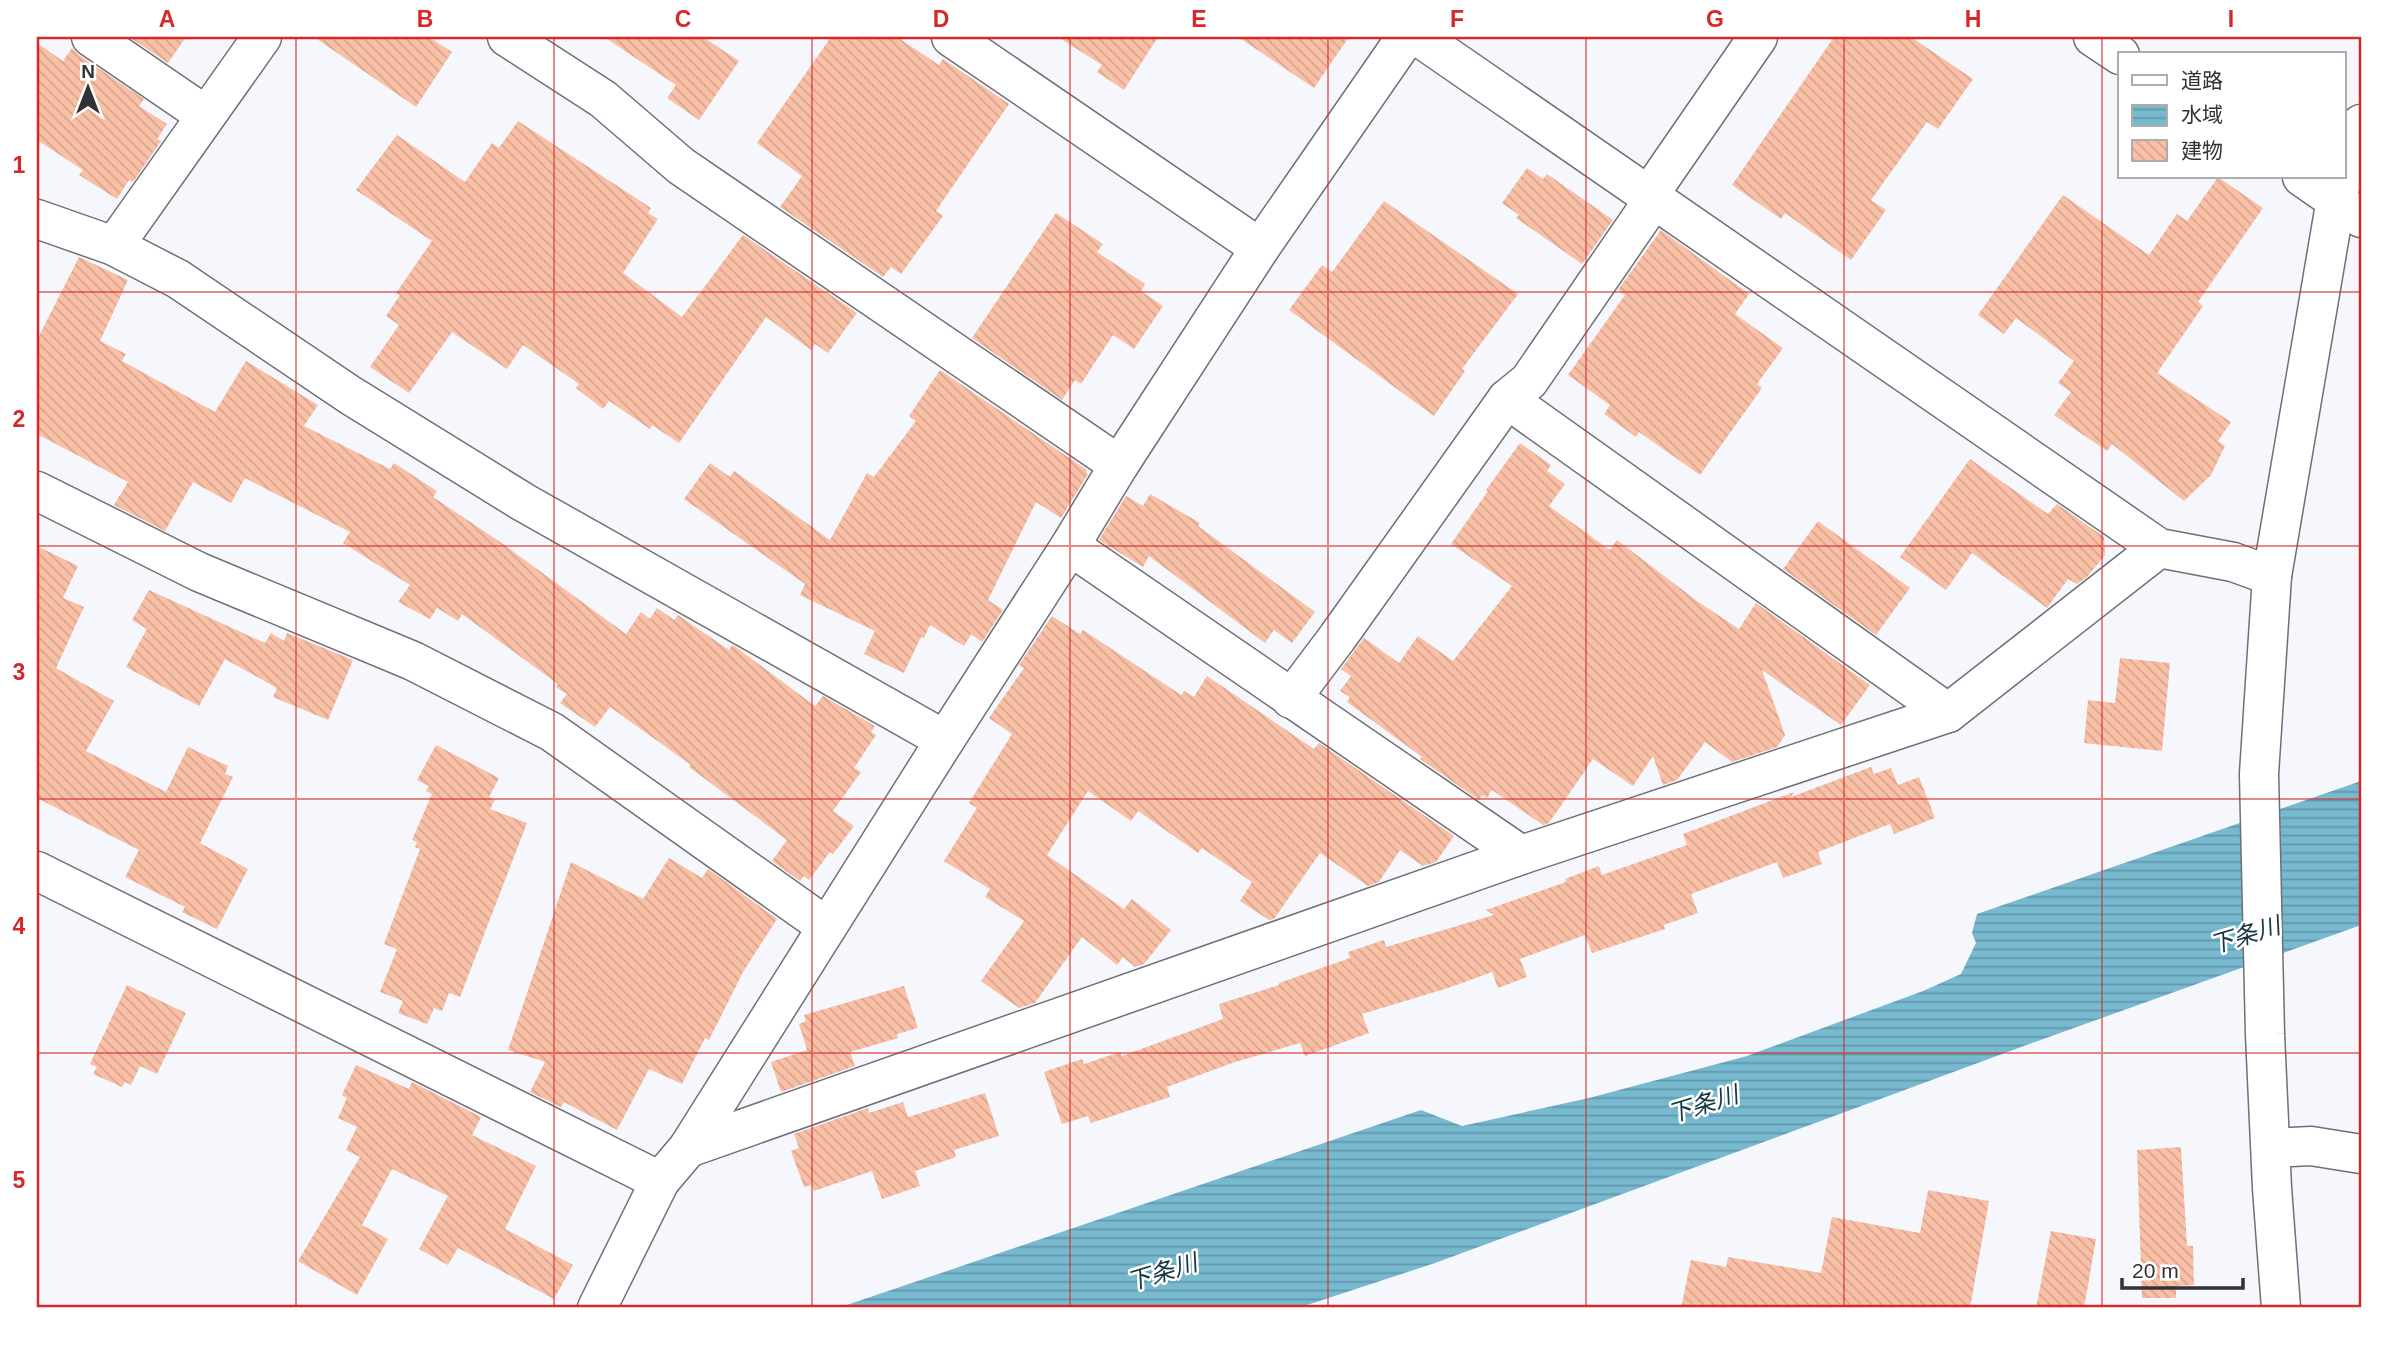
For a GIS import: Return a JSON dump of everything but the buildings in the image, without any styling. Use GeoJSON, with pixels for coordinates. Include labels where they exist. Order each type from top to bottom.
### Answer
{"type":"FeatureCollection","features":[{"type":"Feature","properties":{"kind":"street"},"geometry":{"type":"LineString","coordinates":[[91,37],[205,115]]}},
{"type":"Feature","properties":{"kind":"street"},"geometry":{"type":"LineString","coordinates":[[114,246],[262,37]]}},
{"type":"Feature","properties":{"kind":"street"},"geometry":{"type":"LineString","coordinates":[[507,37],[603,99],[681,166],[1119,466]]}},
{"type":"Feature","properties":{"kind":"street"},"geometry":{"type":"LineString","coordinates":[[951,37],[1260,248]]}},
{"type":"Feature","properties":{"kind":"street"},"geometry":{"type":"LineString","coordinates":[[597,1308],[660,1181],[688,1149],[944,740],[1260,248],[1406,37]]}},
{"type":"Feature","properties":{"kind":"street"},"geometry":{"type":"LineString","coordinates":[[1419,37],[2159,548],[2233,562],[2272,576]]}},
{"type":"Feature","properties":{"kind":"street"},"geometry":{"type":"LineString","coordinates":[[1291,699],[1507,399],[1529,381],[1758,37]]}},
{"type":"Feature","properties":{"kind":"street"},"geometry":{"type":"LineString","coordinates":[[2093,37],[2118,54]]}},
{"type":"Feature","properties":{"kind":"street"},"geometry":{"type":"LineString","coordinates":[[2281,1308],[2265,1034],[2259,774],[2272,576],[2349,209],[2361,124]]}},
{"type":"Feature","properties":{"kind":"street"},"geometry":{"type":"LineString","coordinates":[[2303,178],[2349,209]]}},
{"type":"Feature","properties":{"kind":"street"},"geometry":{"type":"LineString","coordinates":[[37,219],[114,246],[178,279],[350,395],[523,502],[944,740]]}},
{"type":"Feature","properties":{"kind":"street"},"geometry":{"type":"LineString","coordinates":[[1507,399],[1948,713]]}},
{"type":"Feature","properties":{"kind":"street"},"geometry":{"type":"LineString","coordinates":[[37,491],[199,572],[413,661],[552,732],[827,927]]}},
{"type":"Feature","properties":{"kind":"street"},"geometry":{"type":"LineString","coordinates":[[1070,546],[1521,855]]}},
{"type":"Feature","properties":{"kind":"street"},"geometry":{"type":"LineString","coordinates":[[688,1149],[1521,855],[1948,713],[2159,548]]}},
{"type":"Feature","properties":{"kind":"street"},"geometry":{"type":"LineString","coordinates":[[37,871],[660,1181]]}},
{"type":"Feature","properties":{"kind":"street"},"geometry":{"type":"LineString","coordinates":[[2271,1148],[2311,1146],[2361,1154]]}},
{"type":"Feature","properties":{"kind":"water","name":"下条川"},"geometry":{"type":"Polygon","coordinates":[[[2361,781],[2361,925],[1435,1263],[1298,1308],[838,1308],[1421,1110],[1462,1126],[1589,1098],[1747,1056],[1923,991],[1961,974],[1976,943],[1972,933],[1977,914],[2361,781]]]}}]}
